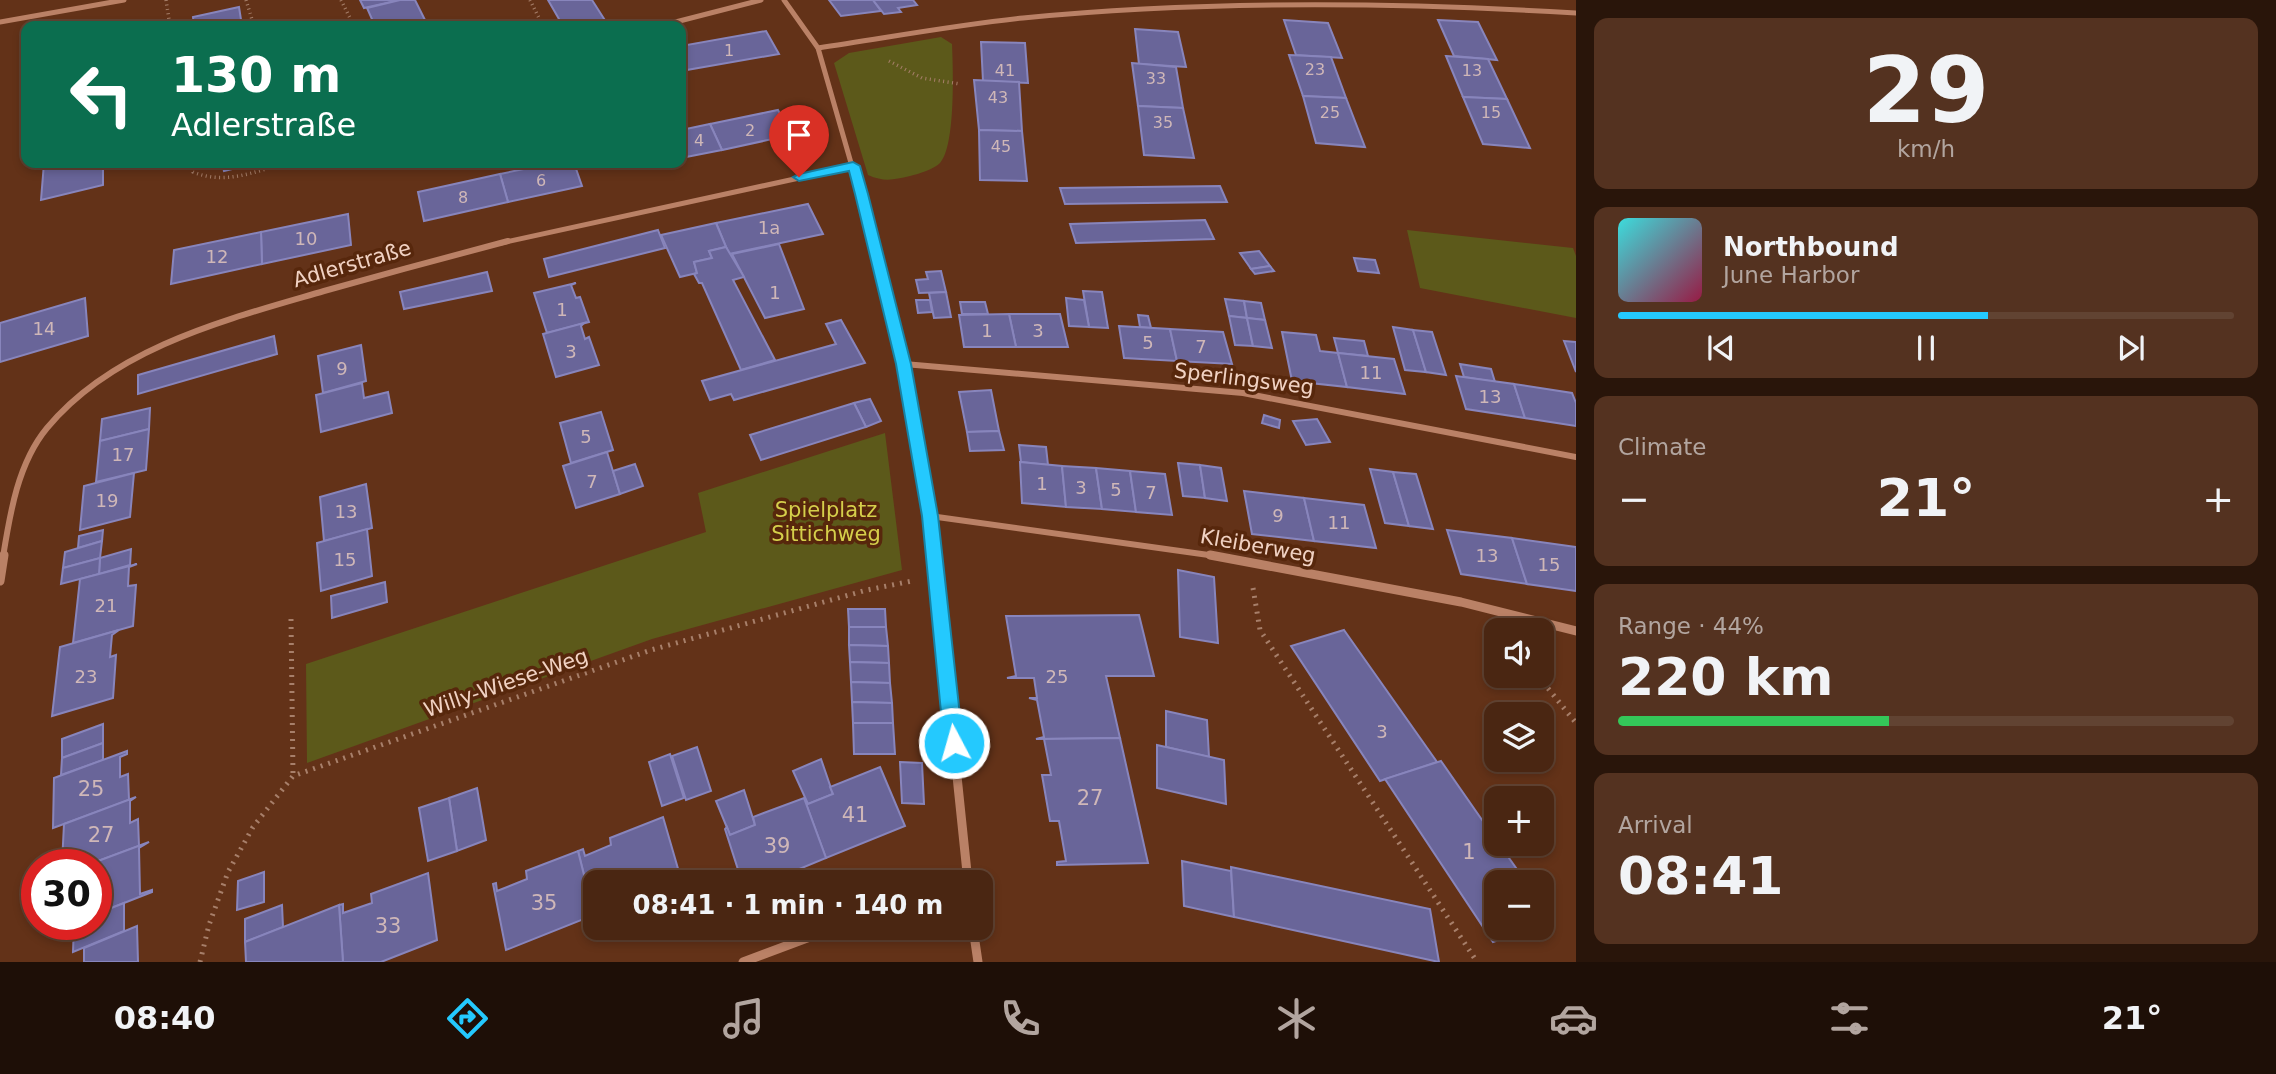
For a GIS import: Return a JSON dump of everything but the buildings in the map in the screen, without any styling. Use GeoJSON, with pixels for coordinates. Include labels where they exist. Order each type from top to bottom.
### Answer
{"type":"FeatureCollection","features":[{"type":"Feature","properties":{"kind":"street"},"geometry":{"type":"LineString","coordinates":[[0,22],[124,0]]}},
{"type":"Feature","properties":{"kind":"street"},"geometry":{"type":"LineString","coordinates":[[679,21],[761,0]]}},
{"type":"Feature","properties":{"kind":"street"},"geometry":{"type":"LineString","coordinates":[[784,0],[818,48],[853,166],[904,364],[930,516],[967,870]]}},
{"type":"Feature","properties":{"kind":"street"},"geometry":{"type":"LineString","coordinates":[[818,48],[1026,18],[1204,4],[1409,4],[1576,13]]}},
{"type":"Feature","properties":{"kind":"street","name":"Adlerstraße"},"geometry":{"type":"LineString","coordinates":[[0,581],[16,495],[31,450],[70,404],[104,377],[141,356],[295,300],[496,243],[853,166]]}},
{"type":"Feature","properties":{"kind":"street","name":"Sperlingsweg"},"geometry":{"type":"LineString","coordinates":[[904,364],[1243,393],[1576,457]]}},
{"type":"Feature","properties":{"kind":"street","name":"Kleiberweg"},"geometry":{"type":"LineString","coordinates":[[930,516],[1247,560],[1461,603],[1576,631]]}},
{"type":"Feature","properties":{"kind":"street"},"geometry":{"type":"LineString","coordinates":[[743,962],[802,940]]}},
{"type":"Feature","properties":{"kind":"street"},"geometry":{"type":"LineString","coordinates":[[975,940],[978,962]]}},
{"type":"Feature","properties":{"kind":"path"},"geometry":{"type":"LineString","coordinates":[[166,0],[169,21]]}},
{"type":"Feature","properties":{"kind":"path"},"geometry":{"type":"LineString","coordinates":[[246,0],[252,21]]}},
{"type":"Feature","properties":{"kind":"path"},"geometry":{"type":"LineString","coordinates":[[341,0],[352,21]]}},
{"type":"Feature","properties":{"kind":"path"},"geometry":{"type":"LineString","coordinates":[[530,0],[540,21]]}},
{"type":"Feature","properties":{"kind":"path"},"geometry":{"type":"LineString","coordinates":[[871,40],[892,63],[905,71],[922,78],[960,84]]}},
{"type":"Feature","properties":{"kind":"path"},"geometry":{"type":"LineString","coordinates":[[192,168],[193,172],[201,176],[222,178],[264,168]]}},
{"type":"Feature","properties":{"kind":"path"},"geometry":{"type":"LineString","coordinates":[[1247,560],[1260,630],[1478,962]]}},
{"type":"Feature","properties":{"kind":"path","name":"Willy-Wiese-Weg"},"geometry":{"type":"LineString","coordinates":[[293,776],[651,650],[867,590],[937,576]]}},
{"type":"Feature","properties":{"kind":"path"},"geometry":{"type":"LineString","coordinates":[[200,962],[209,925],[228,872],[253,827],[293,776],[291,619]]}},
{"type":"Feature","properties":{"kind":"path"},"geometry":{"type":"LineString","coordinates":[[1548,688],[1576,723]]}},
{"type":"Feature","properties":{"kind":"green space"},"geometry":{"type":"Polygon","coordinates":[[[941,37],[952,44],[951,124],[945,154],[940,163],[914,175],[889,180],[868,175],[834,63],[849,53],[941,37]]]}},
{"type":"Feature","properties":{"kind":"green space"},"geometry":{"type":"Polygon","coordinates":[[[1407,230],[1573,248],[1576,256],[1576,318],[1420,288],[1407,230]]]}},
{"type":"Feature","properties":{"kind":"green space","name":"Spielplatz Sittichweg"},"geometry":{"type":"Polygon","coordinates":[[[885,433],[902,570],[652,639],[307,763],[306,664],[706,532],[698,493],[885,433]]]}},
{"type":"Feature","properties":{"kind":"route"},"geometry":{"type":"LineString","coordinates":[[799,177],[853,166],[862,194],[904,364],[930,516],[954,743]]}}]}
